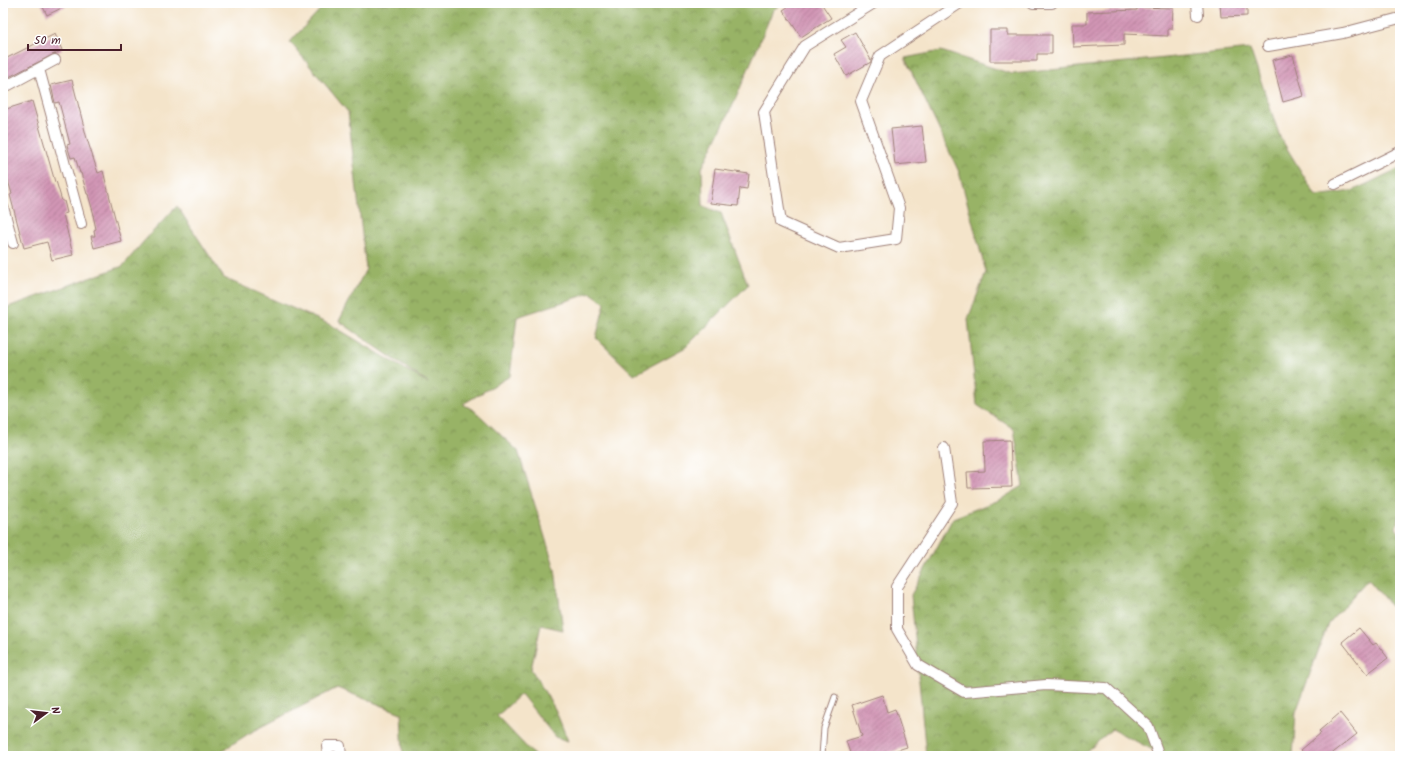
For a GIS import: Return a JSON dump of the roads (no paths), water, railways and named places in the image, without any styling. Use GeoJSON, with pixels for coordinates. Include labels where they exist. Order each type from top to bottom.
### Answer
{"type":"FeatureCollection","features":[{"type":"Feature","properties":{"kind":"street"},"geometry":{"type":"LineString","coordinates":[[874,3],[805,46],[764,112],[781,222],[839,248],[896,239],[899,208],[862,101],[880,56],[960,3]]}},
{"type":"Feature","properties":{"kind":"street"},"geometry":{"type":"LineString","coordinates":[[1033,3],[1052,3]]}},
{"type":"Feature","properties":{"kind":"street"},"geometry":{"type":"LineString","coordinates":[[1197,3],[1198,15]]}},
{"type":"Feature","properties":{"kind":"street"},"geometry":{"type":"LineString","coordinates":[[1268,46],[1342,33],[1400,18]]}},
{"type":"Feature","properties":{"kind":"street"},"geometry":{"type":"LineString","coordinates":[[3,88],[55,60]]}},
{"type":"Feature","properties":{"kind":"street"},"geometry":{"type":"LineString","coordinates":[[39,69],[81,224]]}},
{"type":"Feature","properties":{"kind":"street"},"geometry":{"type":"LineString","coordinates":[[1335,184],[1400,152]]}},
{"type":"Feature","properties":{"kind":"street"},"geometry":{"type":"LineString","coordinates":[[3,207],[13,243]]}},
{"type":"Feature","properties":{"kind":"street"},"geometry":{"type":"LineString","coordinates":[[944,448],[952,503],[897,588],[897,629],[918,664],[964,692],[1046,685],[1106,688],[1148,726],[1159,756]]}},
{"type":"Feature","properties":{"kind":"street"},"geometry":{"type":"LineString","coordinates":[[328,756],[327,746],[340,746],[341,756]]}},
{"type":"Feature","properties":{"kind":"lane"},"geometry":{"type":"LineString","coordinates":[[822,756],[824,728],[835,697]]}}]}
